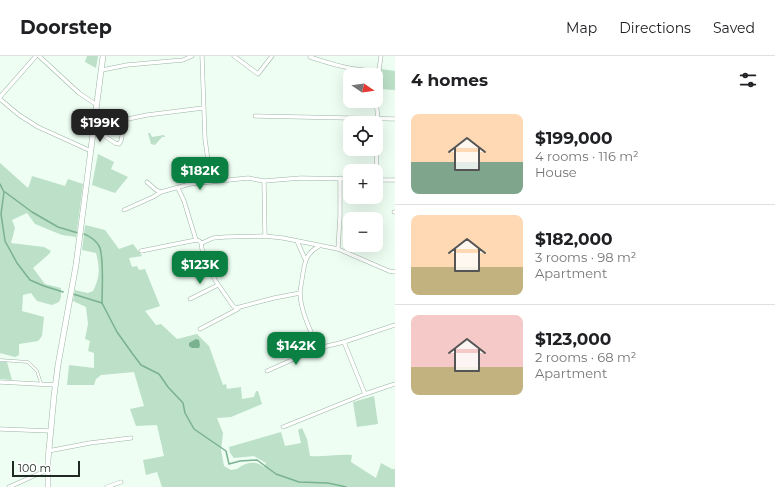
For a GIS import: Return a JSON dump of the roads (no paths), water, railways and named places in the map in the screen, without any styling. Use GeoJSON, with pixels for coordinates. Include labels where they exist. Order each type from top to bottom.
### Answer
{"type":"FeatureCollection","features":[{"type":"Feature","properties":{"kind":"street"},"geometry":{"type":"LineString","coordinates":[[36,56],[0,98],[19,115],[38,127],[91,151]]}},
{"type":"Feature","properties":{"kind":"street"},"geometry":{"type":"LineString","coordinates":[[39,56],[79,92],[97,105]]}},
{"type":"Feature","properties":{"kind":"street"},"geometry":{"type":"LineString","coordinates":[[48,487],[48,451],[56,385],[76,265],[103,56]]}},
{"type":"Feature","properties":{"kind":"street"},"geometry":{"type":"LineString","coordinates":[[102,70],[127,65],[183,60],[192,56]]}},
{"type":"Feature","properties":{"kind":"street"},"geometry":{"type":"LineString","coordinates":[[202,56],[204,139],[211,182]]}},
{"type":"Feature","properties":{"kind":"street"},"geometry":{"type":"LineString","coordinates":[[234,56],[258,74],[272,56]]}},
{"type":"Feature","properties":{"kind":"street"},"geometry":{"type":"LineString","coordinates":[[379,68],[381,56]]}},
{"type":"Feature","properties":{"kind":"street"},"geometry":{"type":"LineString","coordinates":[[310,57],[337,66],[354,68]]}},
{"type":"Feature","properties":{"kind":"street"},"geometry":{"type":"LineString","coordinates":[[94,129],[115,143],[119,144],[125,121],[128,119],[147,115],[203,108]]}},
{"type":"Feature","properties":{"kind":"street"},"geometry":{"type":"LineString","coordinates":[[255,116],[343,118]]}},
{"type":"Feature","properties":{"kind":"street"},"geometry":{"type":"LineString","coordinates":[[383,119],[395,119]]}},
{"type":"Feature","properties":{"kind":"street"},"geometry":{"type":"LineString","coordinates":[[124,210],[153,198],[161,192],[190,184],[248,178],[264,181],[300,178],[343,178]]}},
{"type":"Feature","properties":{"kind":"street"},"geometry":{"type":"LineString","coordinates":[[338,249],[340,178]]}},
{"type":"Feature","properties":{"kind":"street"},"geometry":{"type":"LineString","coordinates":[[383,180],[395,180]]}},
{"type":"Feature","properties":{"kind":"street"},"geometry":{"type":"LineString","coordinates":[[264,181],[265,236]]}},
{"type":"Feature","properties":{"kind":"street"},"geometry":{"type":"LineString","coordinates":[[147,182],[156,190],[161,192]]}},
{"type":"Feature","properties":{"kind":"street"},"geometry":{"type":"LineString","coordinates":[[178,188],[184,201],[196,240]]}},
{"type":"Feature","properties":{"kind":"street"},"geometry":{"type":"LineString","coordinates":[[141,251],[196,240],[202,243],[218,238],[265,236],[338,249],[389,271],[395,272]]}},
{"type":"Feature","properties":{"kind":"street"},"geometry":{"type":"LineString","coordinates":[[297,241],[305,259]]}},
{"type":"Feature","properties":{"kind":"street"},"geometry":{"type":"LineString","coordinates":[[202,243],[202,249],[218,285],[233,306],[239,308]]}},
{"type":"Feature","properties":{"kind":"street"},"geometry":{"type":"LineString","coordinates":[[319,348],[313,338],[300,293],[305,259],[310,252],[320,245]]}},
{"type":"Feature","properties":{"kind":"street"},"geometry":{"type":"LineString","coordinates":[[190,299],[218,285]]}},
{"type":"Feature","properties":{"kind":"street"},"geometry":{"type":"LineString","coordinates":[[200,329],[239,308],[274,298],[300,293]]}},
{"type":"Feature","properties":{"kind":"street"},"geometry":{"type":"LineString","coordinates":[[266,371],[319,348],[395,326]]}},
{"type":"Feature","properties":{"kind":"street"},"geometry":{"type":"LineString","coordinates":[[344,342],[365,394]]}},
{"type":"Feature","properties":{"kind":"street"},"geometry":{"type":"LineString","coordinates":[[0,382],[56,385]]}},
{"type":"Feature","properties":{"kind":"street"},"geometry":{"type":"LineString","coordinates":[[283,427],[365,394],[395,384]]}},
{"type":"Feature","properties":{"kind":"street"},"geometry":{"type":"LineString","coordinates":[[0,429],[51,431]]}},
{"type":"Feature","properties":{"kind":"street"},"geometry":{"type":"LineString","coordinates":[[48,451],[90,443],[130,438]]}},
{"type":"Feature","properties":{"kind":"street"},"geometry":{"type":"LineString","coordinates":[[8,487],[47,470]]}},
{"type":"Feature","properties":{"kind":"street"},"geometry":{"type":"LineString","coordinates":[[107,487],[121,482]]}},
{"type":"Feature","properties":{"kind":"lane"},"geometry":{"type":"LineString","coordinates":[[0,360],[28,362],[38,371],[42,384]]}},
{"type":"Feature","properties":{"kind":"waterway"},"geometry":{"type":"LineString","coordinates":[[0,184],[4,192],[1,214],[5,241],[17,263],[30,280],[63,292]]}},
{"type":"Feature","properties":{"kind":"waterway"},"geometry":{"type":"LineString","coordinates":[[5,192],[32,212],[58,227],[78,233]]}},
{"type":"Feature","properties":{"kind":"waterway"},"geometry":{"type":"LineString","coordinates":[[84,234],[94,240],[100,248],[102,268],[102,303]]}},
{"type":"Feature","properties":{"kind":"waterway"},"geometry":{"type":"LineString","coordinates":[[73,294],[102,303],[117,332],[141,365],[159,374],[168,387],[183,403],[185,413],[194,429],[226,451],[229,464],[240,461],[257,460],[276,474],[299,482],[328,483],[346,487]]}}]}
